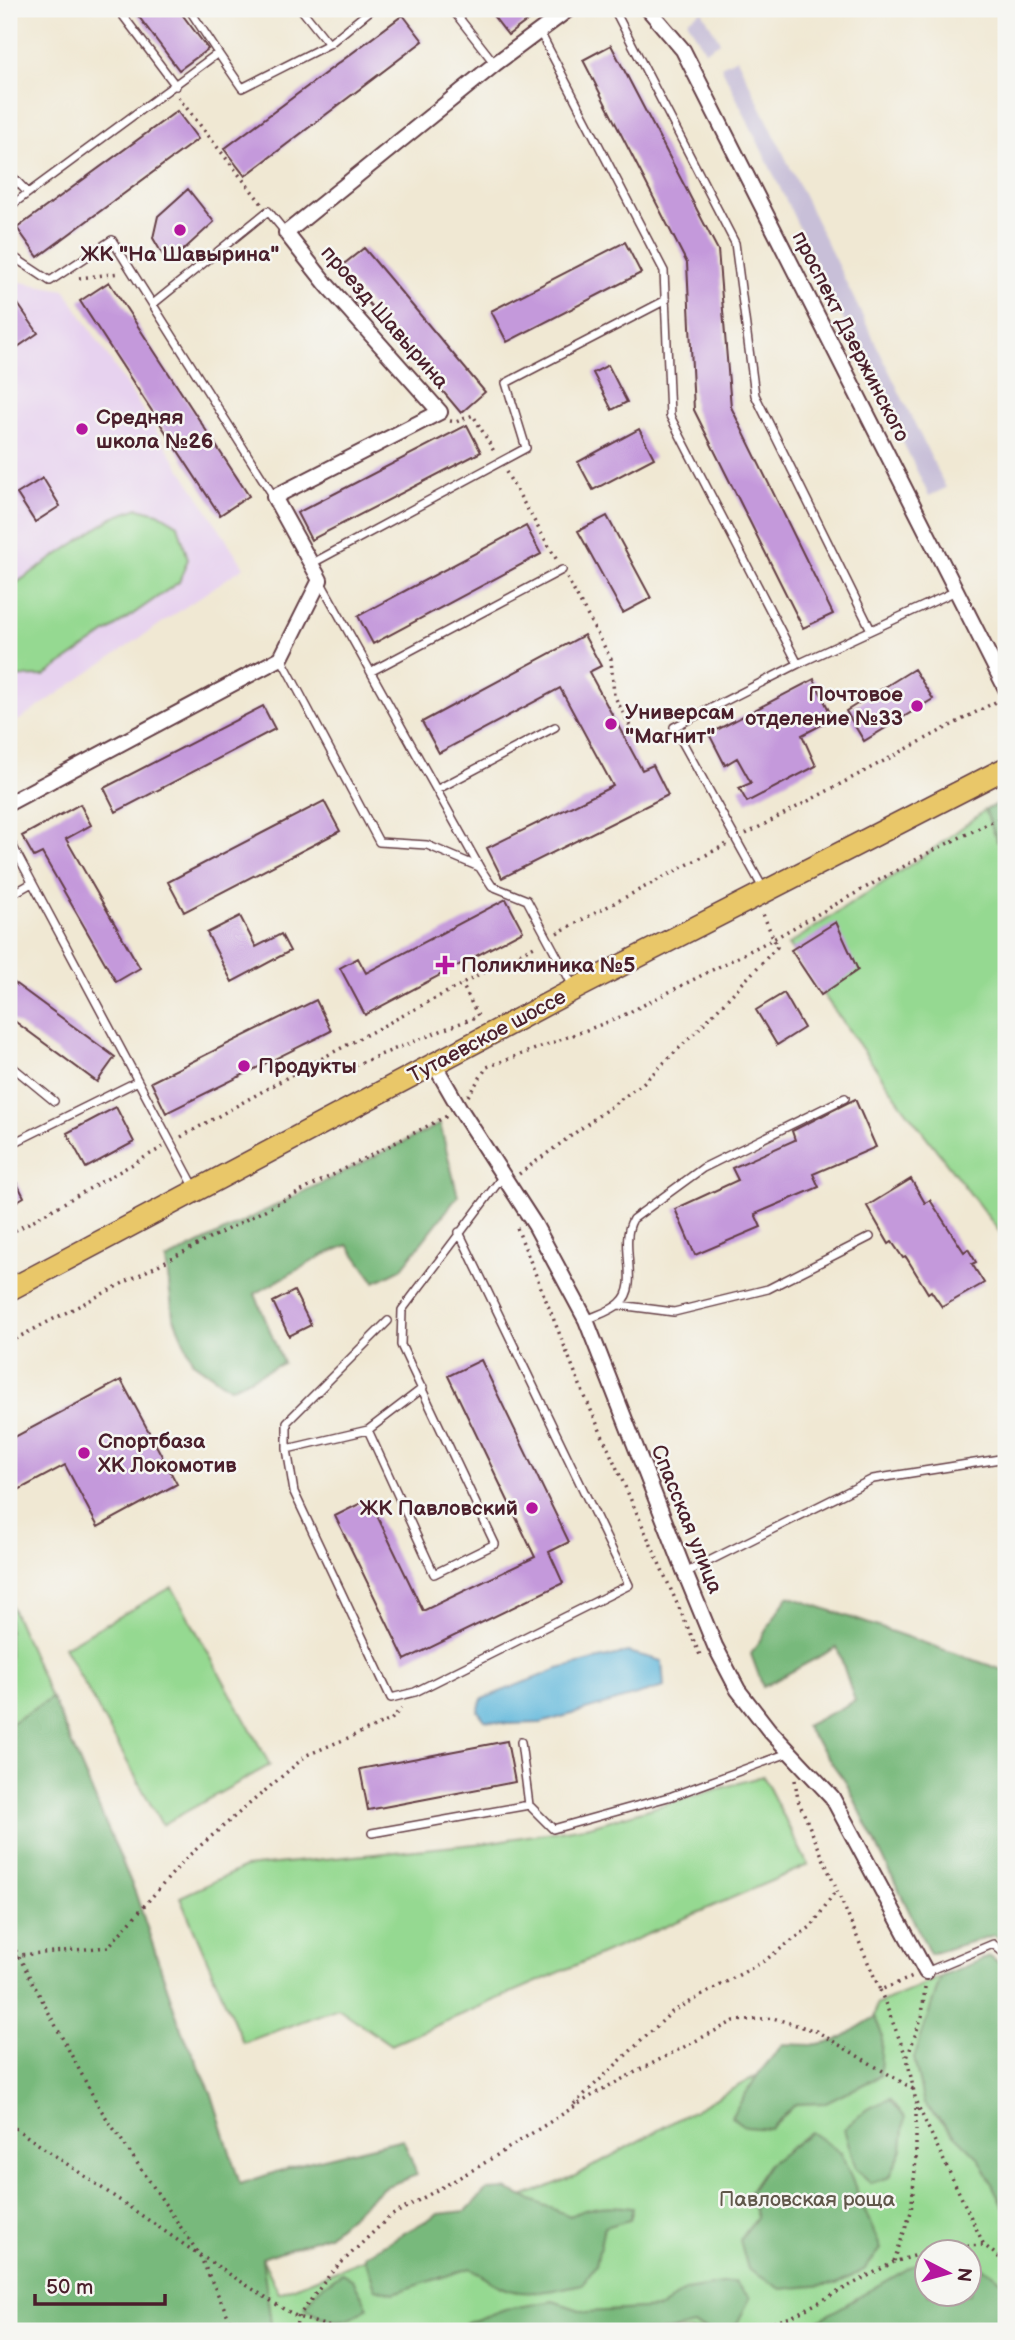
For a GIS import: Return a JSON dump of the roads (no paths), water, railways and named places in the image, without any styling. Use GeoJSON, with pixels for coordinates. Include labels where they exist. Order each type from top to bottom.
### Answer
{"type":"FeatureCollection","features":[{"type":"Feature","properties":{"kind":"main road","name":"Тутаевское шоссе"},"geometry":{"type":"LineString","coordinates":[[9,1290],[575,989],[1006,768]]}},
{"type":"Feature","properties":{"kind":"street"},"geometry":{"type":"LineString","coordinates":[[286,233],[495,64],[569,9]]}},
{"type":"Feature","properties":{"kind":"street","name":"проспект Дзержинского"},"geometry":{"type":"LineString","coordinates":[[648,9],[683,50],[1006,689]]}},
{"type":"Feature","properties":{"kind":"street","name":"проезд Шавырина"},"geometry":{"type":"LineString","coordinates":[[274,497],[440,412],[327,285],[286,233]]}},
{"type":"Feature","properties":{"kind":"street"},"geometry":{"type":"LineString","coordinates":[[9,803],[281,658],[320,580],[274,497]]}},
{"type":"Feature","properties":{"kind":"street","name":"Спасская улица"},"geometry":{"type":"LineString","coordinates":[[434,1064],[460,1110],[535,1225],[586,1320],[685,1573],[715,1646],[737,1690],[769,1730],[832,1797],[926,1972]]}},
{"type":"Feature","properties":{"kind":"lane"},"geometry":{"type":"LineString","coordinates":[[118,9],[174,87]]}},
{"type":"Feature","properties":{"kind":"lane"},"geometry":{"type":"LineString","coordinates":[[189,9],[242,88],[328,44],[372,9]]}},
{"type":"Feature","properties":{"kind":"lane"},"geometry":{"type":"LineString","coordinates":[[301,9],[328,44]]}},
{"type":"Feature","properties":{"kind":"lane"},"geometry":{"type":"LineString","coordinates":[[452,9],[495,64]]}},
{"type":"Feature","properties":{"kind":"lane"},"geometry":{"type":"LineString","coordinates":[[614,9],[736,243],[755,395],[871,630]]}},
{"type":"Feature","properties":{"kind":"lane"},"geometry":{"type":"LineString","coordinates":[[540,32],[664,271],[670,416],[798,664]]}},
{"type":"Feature","properties":{"kind":"lane"},"geometry":{"type":"LineString","coordinates":[[9,207],[218,53]]}},
{"type":"Feature","properties":{"kind":"lane"},"geometry":{"type":"LineString","coordinates":[[9,173],[28,193]]}},
{"type":"Feature","properties":{"kind":"lane"},"geometry":{"type":"LineString","coordinates":[[153,304],[268,211],[286,233]]}},
{"type":"Feature","properties":{"kind":"lane"},"geometry":{"type":"LineString","coordinates":[[9,254],[50,281],[112,240],[274,497]]}},
{"type":"Feature","properties":{"kind":"lane"},"geometry":{"type":"LineString","coordinates":[[311,565],[526,448],[506,383],[666,300]]}},
{"type":"Feature","properties":{"kind":"lane"},"geometry":{"type":"LineString","coordinates":[[372,671],[562,569]]}},
{"type":"Feature","properties":{"kind":"lane"},"geometry":{"type":"LineString","coordinates":[[320,580],[480,868],[492,886],[527,900],[575,989]]}},
{"type":"Feature","properties":{"kind":"lane"},"geometry":{"type":"LineString","coordinates":[[764,891],[674,727],[798,664],[957,591]]}},
{"type":"Feature","properties":{"kind":"lane"},"geometry":{"type":"LineString","coordinates":[[281,658],[379,842],[427,845],[480,868]]}},
{"type":"Feature","properties":{"kind":"lane"},"geometry":{"type":"LineString","coordinates":[[438,789],[555,727]]}},
{"type":"Feature","properties":{"kind":"lane"},"geometry":{"type":"LineString","coordinates":[[9,839],[195,1189]]}},
{"type":"Feature","properties":{"kind":"lane"},"geometry":{"type":"LineString","coordinates":[[9,896],[32,883]]}},
{"type":"Feature","properties":{"kind":"lane"},"geometry":{"type":"LineString","coordinates":[[9,1064],[54,1101]]}},
{"type":"Feature","properties":{"kind":"lane"},"geometry":{"type":"LineString","coordinates":[[9,1145],[138,1081]]}},
{"type":"Feature","properties":{"kind":"lane"},"geometry":{"type":"LineString","coordinates":[[586,1320],[619,1305],[627,1296],[628,1227],[633,1219],[703,1168],[845,1098]]}},
{"type":"Feature","properties":{"kind":"lane"},"geometry":{"type":"LineString","coordinates":[[368,1430],[434,1574],[495,1544],[401,1345],[402,1310],[504,1175]]}},
{"type":"Feature","properties":{"kind":"lane"},"geometry":{"type":"LineString","coordinates":[[388,1321],[287,1422],[287,1449],[294,1492],[391,1698],[415,1692],[629,1585],[459,1232]]}},
{"type":"Feature","properties":{"kind":"lane"},"geometry":{"type":"LineString","coordinates":[[619,1305],[674,1312],[768,1289],[870,1237]]}},
{"type":"Feature","properties":{"kind":"lane"},"geometry":{"type":"LineString","coordinates":[[287,1449],[368,1430],[423,1388]]}},
{"type":"Feature","properties":{"kind":"lane"},"geometry":{"type":"LineString","coordinates":[[685,1573],[873,1479],[1006,1458]]}},
{"type":"Feature","properties":{"kind":"lane"},"geometry":{"type":"LineString","coordinates":[[520,1742],[529,1805],[553,1829],[673,1796],[792,1752]]}},
{"type":"Feature","properties":{"kind":"lane"},"geometry":{"type":"LineString","coordinates":[[372,1833],[529,1805]]}},
{"type":"Feature","properties":{"kind":"lane"},"geometry":{"type":"LineString","coordinates":[[926,1972],[993,1944],[1006,1955]]}},
{"type":"Feature","properties":{"kind":"water"},"geometry":{"type":"Polygon","coordinates":[[[628,1652],[662,1661],[664,1687],[541,1723],[508,1724],[485,1720],[478,1711],[482,1699],[558,1669],[628,1652]]]}},
{"type":"Feature","properties":{"kind":"place","name":"ЖК \"На Шавырина\""},"geometry":{"type":"Point","coordinates":[180,230]}},
{"type":"Feature","properties":{"kind":"place","name":"Средняя школа №26"},"geometry":{"type":"Point","coordinates":[82,429]}},
{"type":"Feature","properties":{"kind":"place","name":"Почтовое отделение №33"},"geometry":{"type":"Point","coordinates":[917,706]}},
{"type":"Feature","properties":{"kind":"place","name":"Универсам \"Магнит\""},"geometry":{"type":"Point","coordinates":[611,724]}},
{"type":"Feature","properties":{"kind":"place","name":"Поликлиника №5"},"geometry":{"type":"Point","coordinates":[445,965]}},
{"type":"Feature","properties":{"kind":"place","name":"Продукты"},"geometry":{"type":"Point","coordinates":[244,1066]}},
{"type":"Feature","properties":{"kind":"place","name":"Спортбаза ХК Локомотив"},"geometry":{"type":"Point","coordinates":[84,1453]}},
{"type":"Feature","properties":{"kind":"place","name":"ЖК Павловский"},"geometry":{"type":"Point","coordinates":[532,1508]}},
{"type":"Feature","properties":{"kind":"park label","name":"Павловская роща"},"geometry":{"type":"Point","coordinates":[807,2199]}}]}
